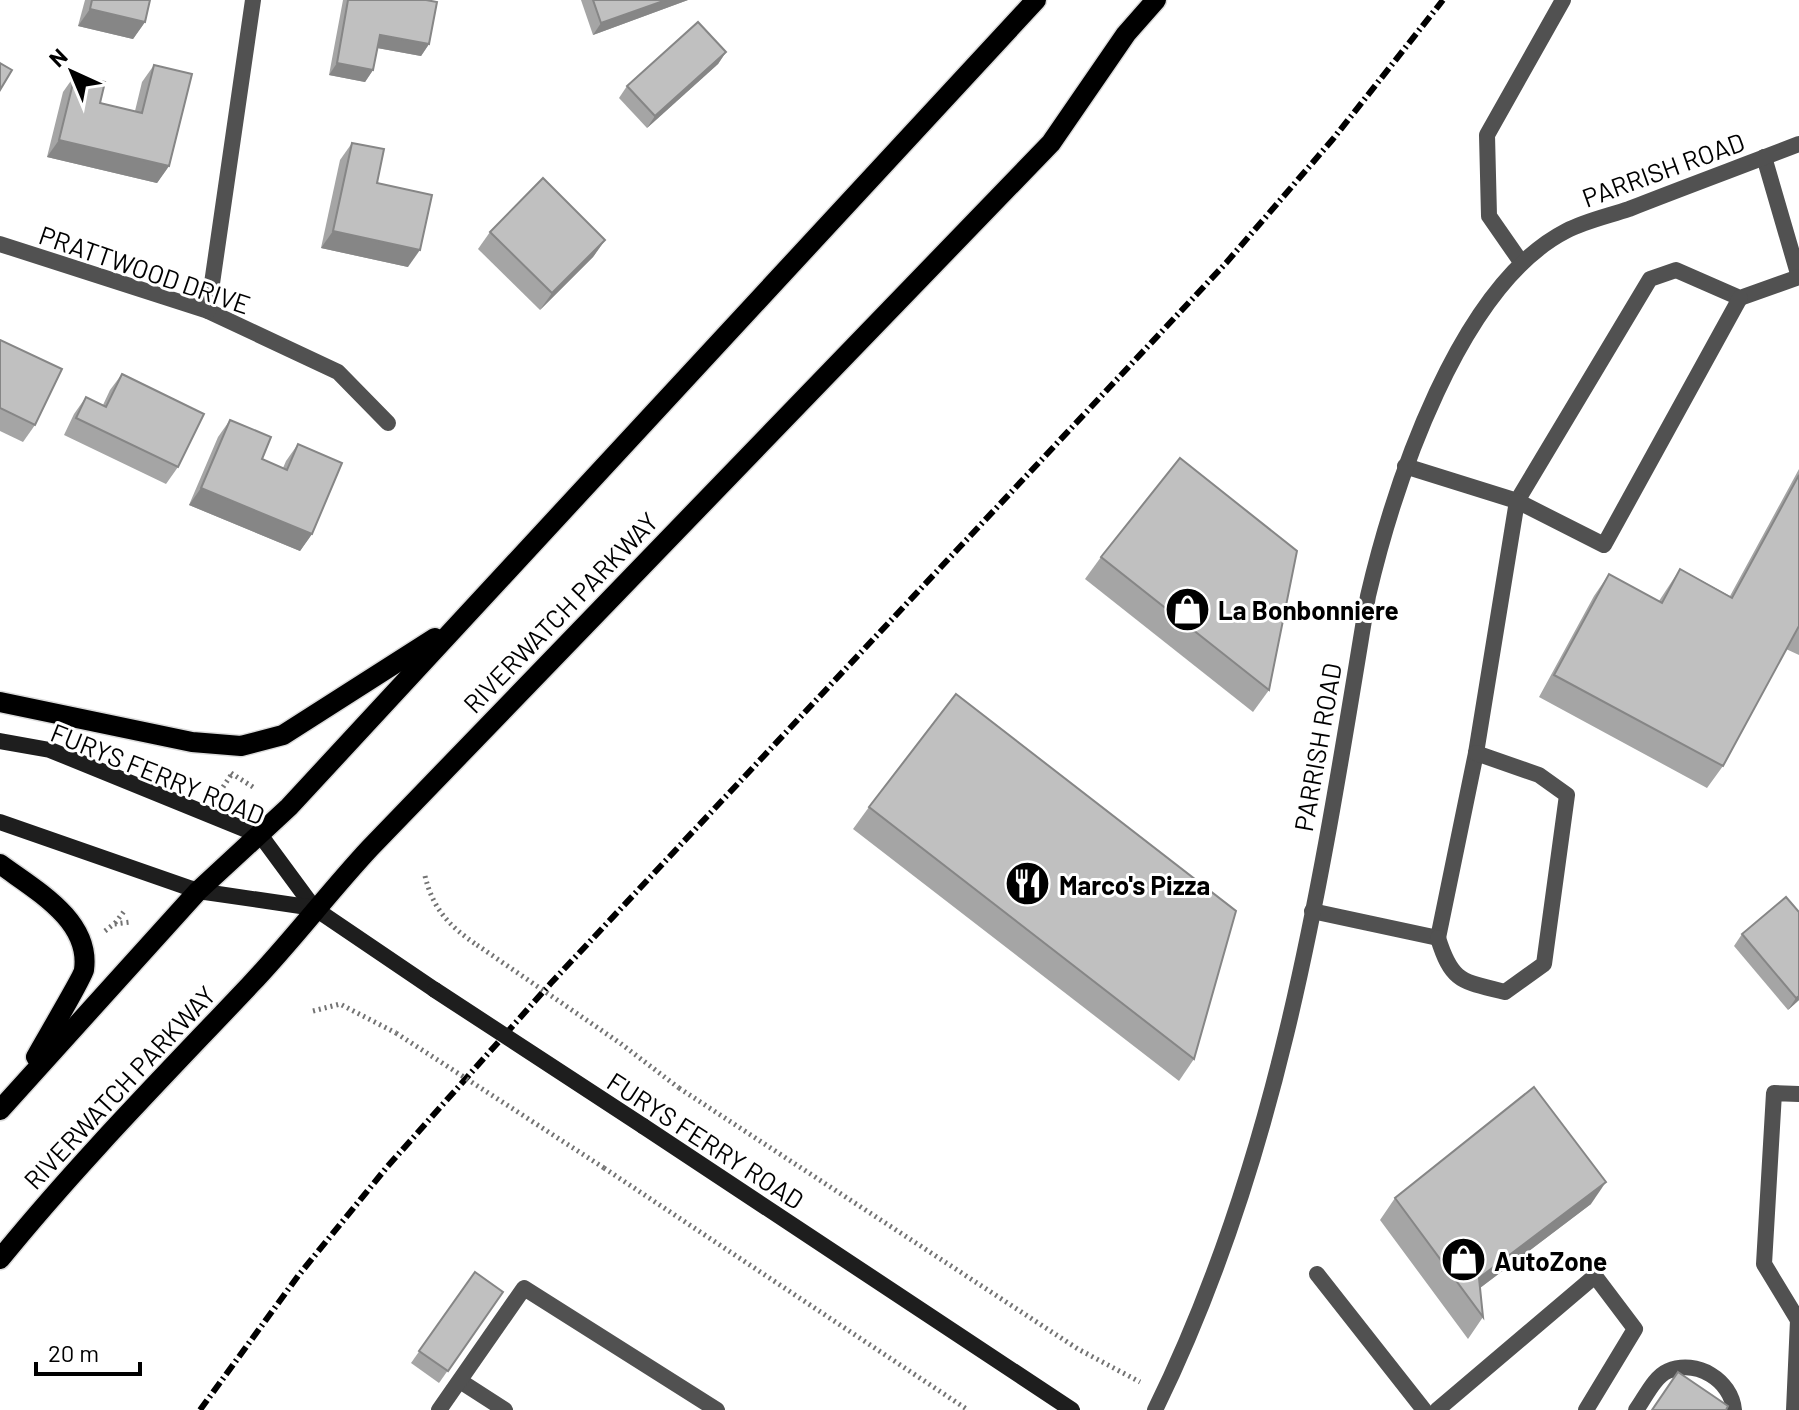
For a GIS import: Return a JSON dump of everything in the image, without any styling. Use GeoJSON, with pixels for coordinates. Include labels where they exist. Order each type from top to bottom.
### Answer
{"type":"FeatureCollection","features":[{"type":"Feature","properties":{"kind":"main road"},"geometry":{"type":"LineString","coordinates":[[0,1110],[198,891],[261,836],[1036,0]]}},
{"type":"Feature","properties":{"kind":"main road","name":"RIVERWATCH PARKWAY"},"geometry":{"type":"LineString","coordinates":[[0,1259],[88,1156],[253,982],[314,908],[1051,143],[1126,34],[1156,0]]}},
{"type":"Feature","properties":{"kind":"main road"},"geometry":{"type":"LineString","coordinates":[[0,702],[192,742],[241,746],[283,735],[462,621]]}},
{"type":"Feature","properties":{"kind":"main road","name":"FURYS FERRY ROAD"},"geometry":{"type":"LineString","coordinates":[[0,741],[50,750],[261,836],[314,908],[1072,1410]]}},
{"type":"Feature","properties":{"kind":"main road","name":"FURYS FERRY ROAD"},"geometry":{"type":"LineString","coordinates":[[0,822],[20,826],[198,891],[314,908]]}},
{"type":"Feature","properties":{"kind":"main road"},"geometry":{"type":"LineString","coordinates":[[0,864],[59,909],[82,938],[84,973],[63,1005],[24,1082]]}},
{"type":"Feature","properties":{"kind":"street"},"geometry":{"type":"LineString","coordinates":[[208,311],[253,0]]}},
{"type":"Feature","properties":{"kind":"street"},"geometry":{"type":"LineString","coordinates":[[1521,262],[1489,216],[1487,135],[1563,0]]}},
{"type":"Feature","properties":{"kind":"street","name":"PARRISH ROAD"},"geometry":{"type":"LineString","coordinates":[[1155,1410],[1204,1302],[1237,1217],[1292,1020],[1368,596],[1383,529],[1405,466],[1441,385],[1496,290],[1521,262],[1566,231],[1799,144]]}},
{"type":"Feature","properties":{"kind":"street"},"geometry":{"type":"LineString","coordinates":[[1405,466],[1517,501],[1604,545],[1740,298],[1799,277],[1764,157]]}},
{"type":"Feature","properties":{"kind":"street","name":"PRATTWOOD DRIVE"},"geometry":{"type":"LineString","coordinates":[[0,244],[208,311],[338,372],[388,423]]}},
{"type":"Feature","properties":{"kind":"street"},"geometry":{"type":"LineString","coordinates":[[1476,753],[1539,775],[1567,795],[1544,964],[1505,992],[1468,983],[1448,969],[1438,938],[1476,753],[1517,501],[1650,279],[1676,270],[1740,298]]}},
{"type":"Feature","properties":{"kind":"street"},"geometry":{"type":"LineString","coordinates":[[1312,911],[1438,938]]}},
{"type":"Feature","properties":{"kind":"street"},"geometry":{"type":"LineString","coordinates":[[1794,1410],[1798,1320],[1764,1264],[1774,1093],[1799,1094]]}},
{"type":"Feature","properties":{"kind":"street"},"geometry":{"type":"LineString","coordinates":[[1317,1274],[1424,1410]]}},
{"type":"Feature","properties":{"kind":"street"},"geometry":{"type":"LineString","coordinates":[[1437,1410],[1595,1276],[1635,1329],[1586,1410]]}},
{"type":"Feature","properties":{"kind":"street"},"geometry":{"type":"LineString","coordinates":[[439,1410],[524,1288],[717,1410]]}},
{"type":"Feature","properties":{"kind":"street"},"geometry":{"type":"LineString","coordinates":[[1636,1410],[1658,1378],[1668,1371],[1685,1368],[1707,1372],[1721,1381],[1733,1399],[1734,1410]]}},
{"type":"Feature","properties":{"kind":"street"},"geometry":{"type":"LineString","coordinates":[[460,1381],[505,1410]]}},
{"type":"Feature","properties":{"kind":"path"},"geometry":{"type":"LineString","coordinates":[[223,787],[231,775],[232,760]]}},
{"type":"Feature","properties":{"kind":"path"},"geometry":{"type":"LineString","coordinates":[[231,775],[256,789]]}},
{"type":"Feature","properties":{"kind":"path"},"geometry":{"type":"LineString","coordinates":[[425,876],[435,908],[451,927],[620,1043],[679,1088],[1078,1349],[1162,1394]]}},
{"type":"Feature","properties":{"kind":"path"},"geometry":{"type":"LineString","coordinates":[[102,934],[125,910]]}},
{"type":"Feature","properties":{"kind":"path"},"geometry":{"type":"LineString","coordinates":[[114,924],[130,922]]}},
{"type":"Feature","properties":{"kind":"path"},"geometry":{"type":"LineString","coordinates":[[313,1011],[340,1004],[396,1033],[968,1410]]}},
{"type":"Feature","properties":{"kind":"building"},"geometry":{"type":"Polygon","coordinates":[[[92,0],[150,0],[145,22],[90,9],[92,0]]]}},
{"type":"Feature","properties":{"kind":"building"},"geometry":{"type":"Polygon","coordinates":[[[348,0],[437,2],[429,44],[380,35],[373,70],[337,63],[348,0]]]}},
{"type":"Feature","properties":{"kind":"building"},"geometry":{"type":"Polygon","coordinates":[[[593,0],[666,0],[601,23],[593,0]]]}},
{"type":"Feature","properties":{"kind":"building"},"geometry":{"type":"Polygon","coordinates":[[[698,22],[726,52],[655,116],[627,86],[698,22]]]}},
{"type":"Feature","properties":{"kind":"building"},"geometry":{"type":"Polygon","coordinates":[[[0,63],[12,70],[0,90],[0,63]]]}},
{"type":"Feature","properties":{"kind":"building"},"geometry":{"type":"Polygon","coordinates":[[[154,65],[192,74],[169,166],[59,140],[75,75],[105,82],[100,103],[142,113],[154,65]]]}},
{"type":"Feature","properties":{"kind":"building"},"geometry":{"type":"Polygon","coordinates":[[[352,143],[384,149],[377,183],[432,195],[420,250],[333,231],[352,143]]]}},
{"type":"Feature","properties":{"kind":"building"},"geometry":{"type":"Polygon","coordinates":[[[543,178],[605,240],[552,293],[490,232],[543,178]]]}},
{"type":"Feature","properties":{"kind":"building"},"geometry":{"type":"Polygon","coordinates":[[[0,340],[62,369],[35,425],[0,408],[0,340]]]}},
{"type":"Feature","properties":{"kind":"building"},"geometry":{"type":"Polygon","coordinates":[[[122,374],[204,414],[178,467],[76,418],[86,397],[106,407],[122,374]]]}},
{"type":"Feature","properties":{"kind":"building"},"geometry":{"type":"Polygon","coordinates":[[[230,420],[271,437],[262,459],[287,470],[298,444],[342,463],[312,534],[201,488],[230,420]]]}},
{"type":"Feature","properties":{"kind":"building"},"geometry":{"type":"Polygon","coordinates":[[[1180,458],[1297,551],[1269,690],[1101,557],[1180,458]]]}},
{"type":"Feature","properties":{"kind":"building"},"geometry":{"type":"Polygon","coordinates":[[[1799,475],[1799,626],[1723,766],[1554,675],[1609,574],[1662,603],[1680,569],[1732,598],[1799,475]]]}},
{"type":"Feature","properties":{"kind":"building"},"geometry":{"type":"Polygon","coordinates":[[[956,694],[1236,911],[1194,1059],[869,807],[956,694]]]}},
{"type":"Feature","properties":{"kind":"building"},"geometry":{"type":"Polygon","coordinates":[[[1786,897],[1799,912],[1799,996],[1796,998],[1742,934],[1786,897]]]}},
{"type":"Feature","properties":{"kind":"building","name":"AutoZone"},"geometry":{"type":"Polygon","coordinates":[[[1534,1087],[1606,1182],[1479,1278],[1483,1317],[1395,1198],[1534,1087]]]}},
{"type":"Feature","properties":{"kind":"building"},"geometry":{"type":"Polygon","coordinates":[[[475,1272],[503,1292],[448,1371],[419,1351],[475,1272]]]}},
{"type":"Feature","properties":{"kind":"building"},"geometry":{"type":"Polygon","coordinates":[[[1678,1372],[1728,1406],[1726,1410],[1652,1410],[1678,1372]]]}},
{"type":"Feature","properties":{"kind":"railway"},"geometry":{"type":"LineString","coordinates":[[200,1410],[298,1276],[387,1167],[551,983],[1226,263],[1333,139],[1443,0]]}},
{"type":"Feature","properties":{"kind":"place","name":"La Bonbonniere"},"geometry":{"type":"Point","coordinates":[1187,609]}},
{"type":"Feature","properties":{"kind":"place","name":"Marco's Pizza"},"geometry":{"type":"Point","coordinates":[1028,884]}},
{"type":"Feature","properties":{"kind":"place","name":"AutoZone"},"geometry":{"type":"Point","coordinates":[1463,1260]}}]}
